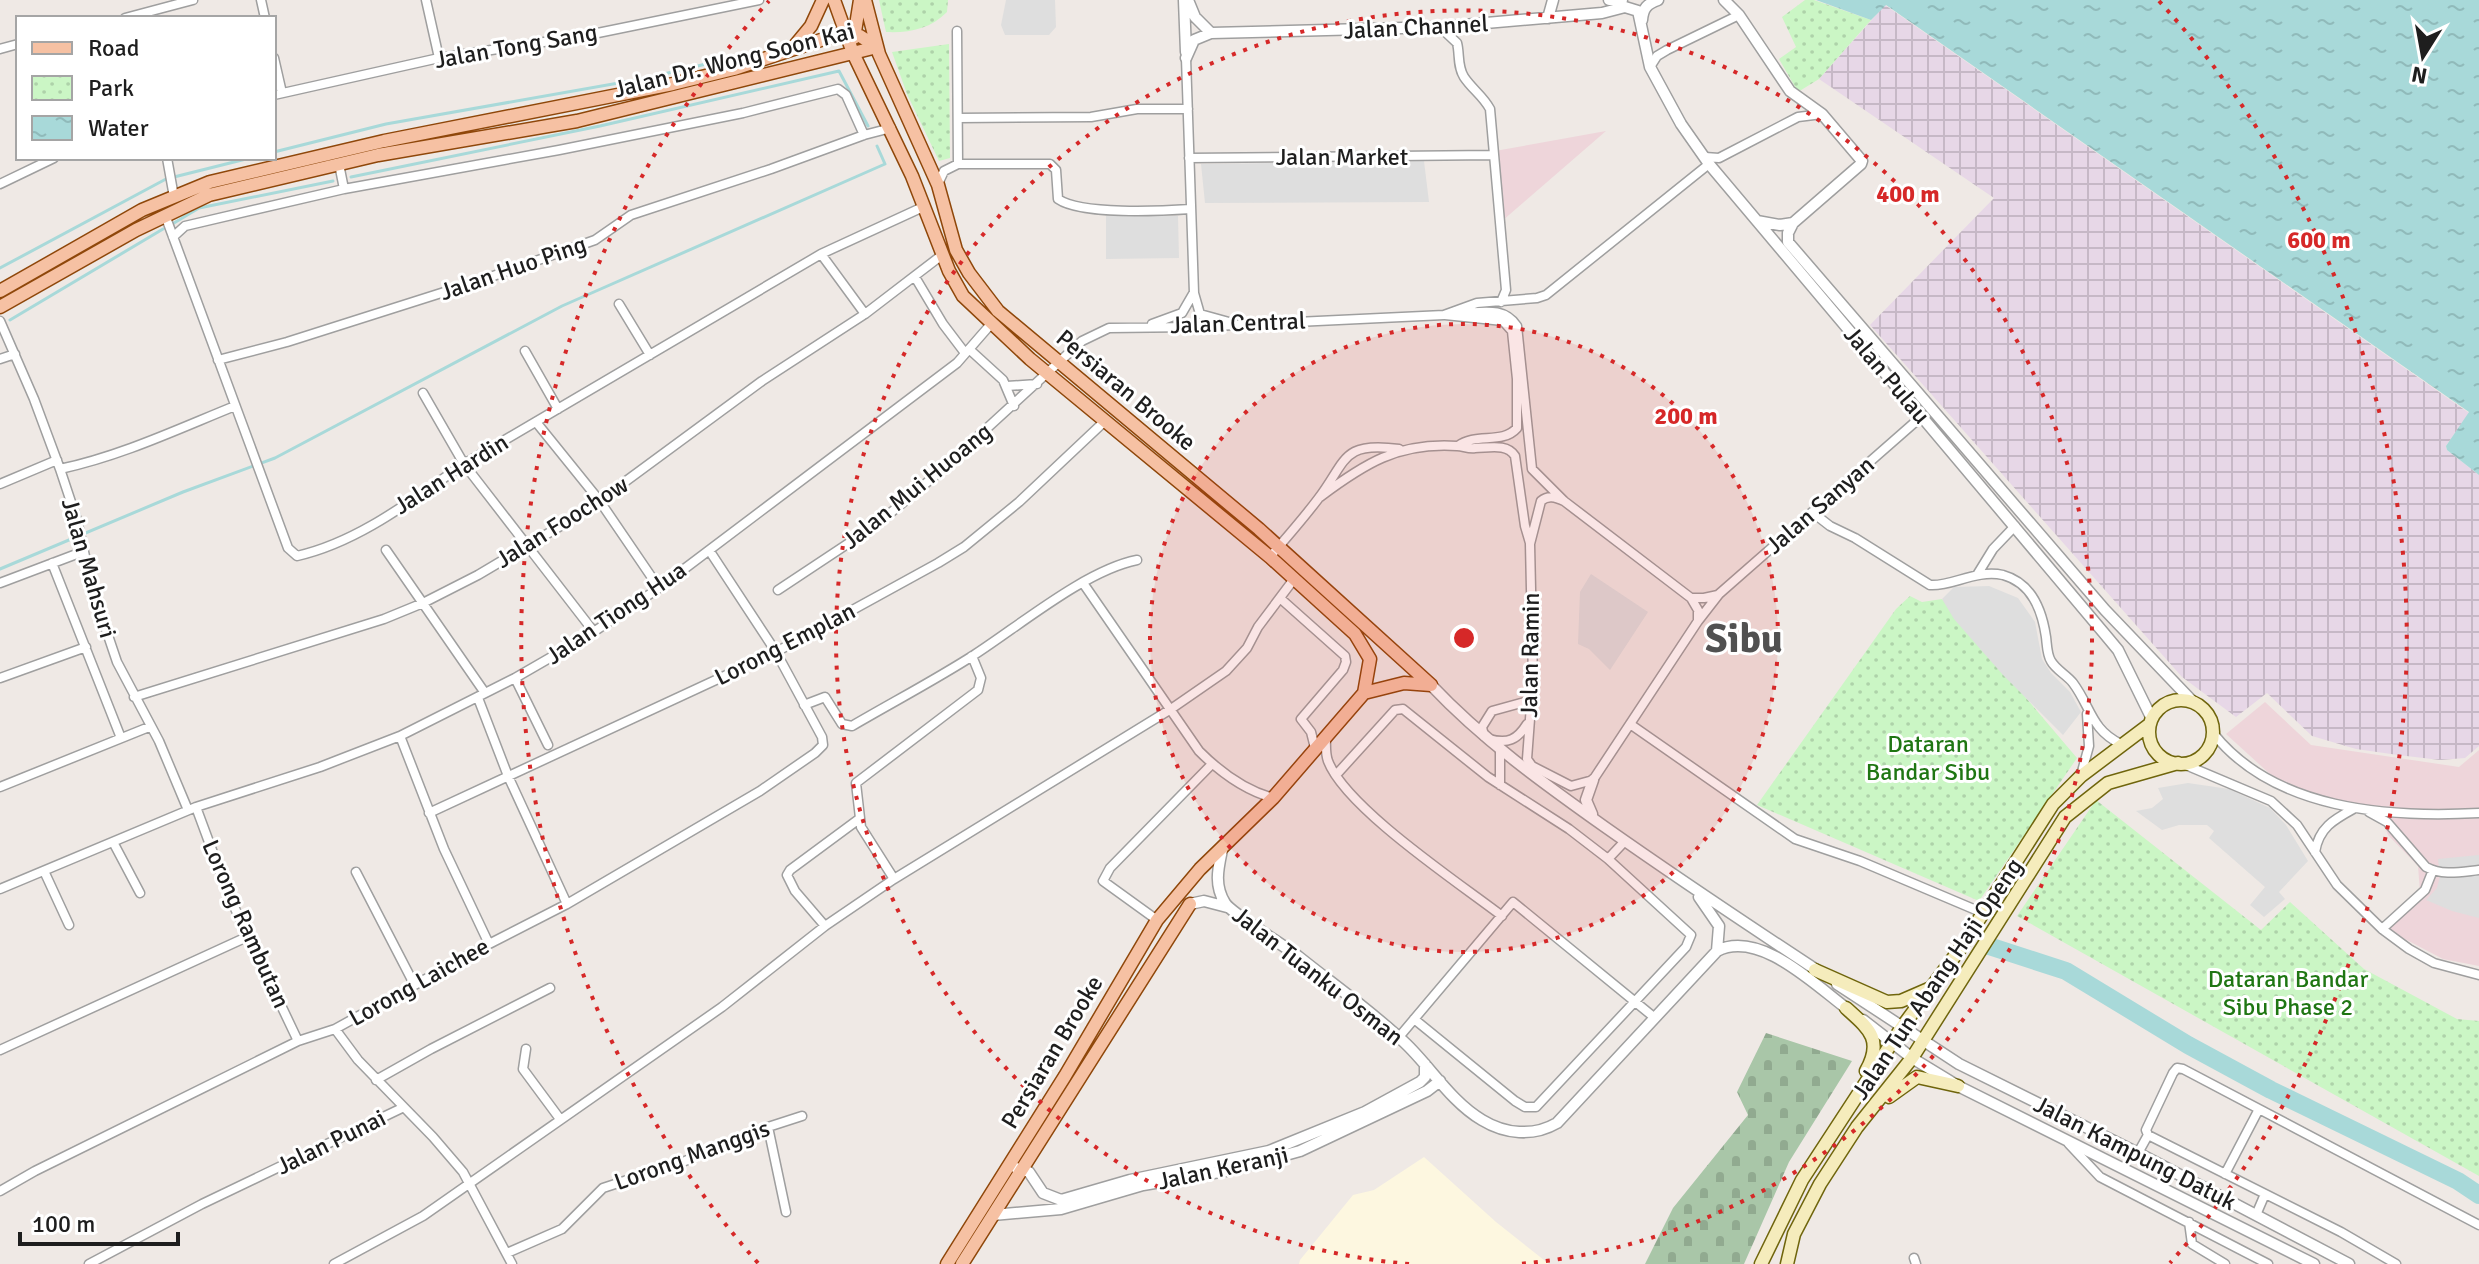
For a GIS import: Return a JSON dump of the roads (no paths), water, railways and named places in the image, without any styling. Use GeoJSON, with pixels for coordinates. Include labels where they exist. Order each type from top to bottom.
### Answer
{"type":"FeatureCollection","features":[{"type":"Feature","properties":{"kind":"main road"},"geometry":{"type":"LineString","coordinates":[[792,49],[811,26],[823,0]]}},
{"type":"Feature","properties":{"kind":"main road","name":"Persiaran Brooke"},"geometry":{"type":"LineString","coordinates":[[834,0],[849,32],[853,53],[891,128],[955,285],[1043,379],[1106,420],[1361,619],[1431,685]]}},
{"type":"Feature","properties":{"kind":"main road"},"geometry":{"type":"LineString","coordinates":[[849,32],[862,0]]}},
{"type":"Feature","properties":{"kind":"main road","name":"Persiaran Brooke"},"geometry":{"type":"LineString","coordinates":[[862,0],[877,47],[938,185],[956,250],[998,311],[1274,552],[1294,579],[1355,634],[1365,646],[1370,664],[1364,693],[1273,798],[1200,869],[1157,920],[947,1264]]}},
{"type":"Feature","properties":{"kind":"main road","name":"Jalan Dr. Wong Soon Kai"},"geometry":{"type":"LineString","coordinates":[[0,291],[142,210],[173,194],[210,182],[384,141],[673,84],[734,69],[849,32],[877,47]]}},
{"type":"Feature","properties":{"kind":"main road","name":"Jalan Dr. Wong Soon Kai"},"geometry":{"type":"LineString","coordinates":[[0,307],[165,215],[209,195],[378,155],[577,121],[877,47]]}},
{"type":"Feature","properties":{"kind":"main road"},"geometry":{"type":"LineString","coordinates":[[1364,693],[1404,683],[1431,685]]}},
{"type":"Feature","properties":{"kind":"main road"},"geometry":{"type":"LineString","coordinates":[[2171,701],[2193,702],[2206,712],[2213,733],[2206,752],[2198,759],[2180,763],[2158,754],[2149,735],[2151,721],[2162,706],[2171,701]]}},
{"type":"Feature","properties":{"kind":"main road","name":"Jalan Tun Abang Haji Openg"},"geometry":{"type":"LineString","coordinates":[[1761,1264],[1792,1198],[1823,1146],[1983,913],[2053,804],[2081,776],[2151,721]]}},
{"type":"Feature","properties":{"kind":"main road","name":"Jalan Tun Abang Haji Openg"},"geometry":{"type":"LineString","coordinates":[[1787,1264],[1794,1234],[1820,1184],[1857,1127],[1912,1058],[2065,817],[2108,783],[2180,763]]}},
{"type":"Feature","properties":{"kind":"main road"},"geometry":{"type":"LineString","coordinates":[[2036,831],[2050,840]]}},
{"type":"Feature","properties":{"kind":"main road","name":"Persiaran Brooke"},"geometry":{"type":"LineString","coordinates":[[962,1264],[1190,904]]}},
{"type":"Feature","properties":{"kind":"main road"},"geometry":{"type":"LineString","coordinates":[[1815,970],[1887,1002],[1901,1001],[1931,988]]}},
{"type":"Feature","properties":{"kind":"main road"},"geometry":{"type":"LineString","coordinates":[[1823,1146],[1871,1063],[1875,1050],[1868,1028],[1846,1008]]}},
{"type":"Feature","properties":{"kind":"main road"},"geometry":{"type":"LineString","coordinates":[[1857,1127],[1913,1078],[1923,1076],[1958,1086]]}},
{"type":"Feature","properties":{"kind":"street"},"geometry":{"type":"LineString","coordinates":[[133,16],[193,0]]}},
{"type":"Feature","properties":{"kind":"street"},"geometry":{"type":"LineString","coordinates":[[426,0],[439,58]]}},
{"type":"Feature","properties":{"kind":"street","name":"Jalan Tong Sang"},"geometry":{"type":"LineString","coordinates":[[278,94],[439,58],[583,36],[759,0]]}},
{"type":"Feature","properties":{"kind":"street"},"geometry":{"type":"LineString","coordinates":[[1186,0],[1195,17],[1211,33],[1194,40],[1186,58]]}},
{"type":"Feature","properties":{"kind":"street"},"geometry":{"type":"LineString","coordinates":[[1186,0],[1194,293],[1200,314],[1237,323]]}},
{"type":"Feature","properties":{"kind":"street"},"geometry":{"type":"LineString","coordinates":[[1548,18],[1553,0]]}},
{"type":"Feature","properties":{"kind":"street"},"geometry":{"type":"LineString","coordinates":[[1609,0],[1638,11],[1642,22]]}},
{"type":"Feature","properties":{"kind":"street"},"geometry":{"type":"LineString","coordinates":[[1642,22],[1644,9],[1658,0]]}},
{"type":"Feature","properties":{"kind":"street"},"geometry":{"type":"LineString","coordinates":[[1724,0],[1739,15],[1790,91],[1822,114],[1860,156],[1861,164],[1793,223],[1773,225],[1757,221]]}},
{"type":"Feature","properties":{"kind":"street","name":"Jalan Channel"},"geometry":{"type":"LineString","coordinates":[[1211,33],[1440,27],[1602,13],[1621,4]]}},
{"type":"Feature","properties":{"kind":"street"},"geometry":{"type":"LineString","coordinates":[[1650,67],[1657,56],[1667,50],[1739,15]]}},
{"type":"Feature","properties":{"kind":"street","name":"Jalan Pulau"},"geometry":{"type":"LineString","coordinates":[[1642,22],[1650,67],[1681,124],[1707,160],[2118,650],[2151,721]]}},
{"type":"Feature","properties":{"kind":"street"},"geometry":{"type":"LineString","coordinates":[[1440,27],[1457,43],[1459,65],[1464,76],[1482,94],[1490,109],[1506,290],[1501,302]]}},
{"type":"Feature","properties":{"kind":"street"},"geometry":{"type":"LineString","coordinates":[[957,31],[958,164]]}},
{"type":"Feature","properties":{"kind":"street"},"geometry":{"type":"LineString","coordinates":[[173,237],[185,226],[344,189],[743,113],[838,89],[846,95],[864,135]]}},
{"type":"Feature","properties":{"kind":"street"},"geometry":{"type":"LineString","coordinates":[[1798,117],[1802,101]]}},
{"type":"Feature","properties":{"kind":"street"},"geometry":{"type":"LineString","coordinates":[[958,118],[1091,117],[1137,109],[1188,109]]}},
{"type":"Feature","properties":{"kind":"street"},"geometry":{"type":"LineString","coordinates":[[1449,314],[1477,303],[1546,295],[1707,160],[1725,156],[1798,117],[1822,114]]}},
{"type":"Feature","properties":{"kind":"street","name":"Jalan Huo Ping"},"geometry":{"type":"LineString","coordinates":[[218,360],[287,342],[479,281],[595,240],[620,219],[891,128]]}},
{"type":"Feature","properties":{"kind":"street","name":"Jalan Market"},"geometry":{"type":"LineString","coordinates":[[1189,158],[1494,155]]}},
{"type":"Feature","properties":{"kind":"street"},"geometry":{"type":"LineString","coordinates":[[1724,181],[1721,168],[1725,156]]}},
{"type":"Feature","properties":{"kind":"street"},"geometry":{"type":"LineString","coordinates":[[0,184],[50,160]]}},
{"type":"Feature","properties":{"kind":"street"},"geometry":{"type":"LineString","coordinates":[[167,160],[173,194]]}},
{"type":"Feature","properties":{"kind":"street"},"geometry":{"type":"LineString","coordinates":[[339,164],[344,189]]}},
{"type":"Feature","properties":{"kind":"street"},"geometry":{"type":"LineString","coordinates":[[938,185],[944,171],[958,164],[1050,164],[1056,170],[1058,199],[1067,204],[1121,210],[1191,209]]}},
{"type":"Feature","properties":{"kind":"street","name":"Jalan Hardin"},"geometry":{"type":"LineString","coordinates":[[165,215],[288,548],[297,556],[361,531],[464,464],[821,254],[923,207]]}},
{"type":"Feature","properties":{"kind":"street","name":"Jalan Pulau"},"geometry":{"type":"LineString","coordinates":[[1793,223],[1787,238],[1794,250],[2105,610],[2193,702]]}},
{"type":"Feature","properties":{"kind":"street"},"geometry":{"type":"LineString","coordinates":[[821,254],[865,314]]}},
{"type":"Feature","properties":{"kind":"street","name":"Jalan Foochow"},"geometry":{"type":"LineString","coordinates":[[134,697],[384,619],[423,603],[528,546],[584,512],[651,465],[762,381],[865,314],[942,255]]}},
{"type":"Feature","properties":{"kind":"street"},"geometry":{"type":"LineString","coordinates":[[915,277],[943,324],[967,351],[1007,386],[1014,406]]}},
{"type":"Feature","properties":{"kind":"street"},"geometry":{"type":"LineString","coordinates":[[1506,290],[1516,300]]}},
{"type":"Feature","properties":{"kind":"street"},"geometry":{"type":"LineString","coordinates":[[1145,326],[1182,313],[1194,293]]}},
{"type":"Feature","properties":{"kind":"street"},"geometry":{"type":"LineString","coordinates":[[619,304],[650,355]]}},
{"type":"Feature","properties":{"kind":"street"},"geometry":{"type":"LineString","coordinates":[[1449,314],[1501,312],[1510,317],[1517,326],[1529,462],[1540,479],[1564,501],[1691,598],[1698,610],[1698,621]]}},
{"type":"Feature","properties":{"kind":"street"},"geometry":{"type":"LineString","coordinates":[[1274,552],[1320,497],[1337,468],[1353,452],[1366,446],[1403,450],[1458,446],[1470,440],[1503,437],[1517,428],[1517,379],[1512,331],[1503,321],[1449,314]]}},
{"type":"Feature","properties":{"kind":"street","name":"Jalan Central"},"geometry":{"type":"LineString","coordinates":[[1043,379],[1095,333],[1109,328],[1194,327],[1449,314]]}},
{"type":"Feature","properties":{"kind":"street","name":"Jalan Mahsuri"},"geometry":{"type":"LineString","coordinates":[[0,321],[59,465],[78,524],[92,588],[117,662],[192,809]]}},
{"type":"Feature","properties":{"kind":"street","name":"Jalan Tiong Hua"},"geometry":{"type":"LineString","coordinates":[[0,889],[192,809],[320,767],[400,736],[515,678],[594,632],[659,588],[957,363],[991,324]]}},
{"type":"Feature","properties":{"kind":"street"},"geometry":{"type":"LineString","coordinates":[[525,351],[558,409]]}},
{"type":"Feature","properties":{"kind":"street"},"geometry":{"type":"LineString","coordinates":[[0,359],[15,354]]}},
{"type":"Feature","properties":{"kind":"street"},"geometry":{"type":"LineString","coordinates":[[1007,386],[1043,379]]}},
{"type":"Feature","properties":{"kind":"street","name":"Jalan Mui Huoang"},"geometry":{"type":"LineString","coordinates":[[778,590],[876,525],[1043,379]]}},
{"type":"Feature","properties":{"kind":"street"},"geometry":{"type":"LineString","coordinates":[[423,393],[464,464],[594,632]]}},
{"type":"Feature","properties":{"kind":"street"},"geometry":{"type":"LineString","coordinates":[[0,484],[59,465],[84,464],[235,406]]}},
{"type":"Feature","properties":{"kind":"street","name":"Jalan Sanyan"},"geometry":{"type":"LineString","coordinates":[[1593,780],[1719,594],[1922,416]]}},
{"type":"Feature","properties":{"kind":"street","name":"Lorong Emplan"},"geometry":{"type":"LineString","coordinates":[[429,813],[776,652],[964,547],[1019,502],[1106,420]]}},
{"type":"Feature","properties":{"kind":"street"},"geometry":{"type":"LineString","coordinates":[[536,422],[599,500],[659,588]]}},
{"type":"Feature","properties":{"kind":"street"},"geometry":{"type":"LineString","coordinates":[[1458,446],[1511,450],[1515,456],[1530,544]]}},
{"type":"Feature","properties":{"kind":"street"},"geometry":{"type":"LineString","coordinates":[[1320,497],[1369,462],[1403,450]]}},
{"type":"Feature","properties":{"kind":"street","name":"Jalan Ramin"},"geometry":{"type":"LineString","coordinates":[[1564,501],[1555,497],[1541,501],[1530,544],[1532,700],[1526,753],[1532,766],[1567,785],[1581,785],[1593,780]]}},
{"type":"Feature","properties":{"kind":"street"},"geometry":{"type":"LineString","coordinates":[[1812,512],[1830,526],[1930,585],[1977,575],[2003,575],[2027,587],[2041,615],[2050,659],[2072,682],[2101,733],[2121,744]]}},
{"type":"Feature","properties":{"kind":"street"},"geometry":{"type":"LineString","coordinates":[[1977,575],[1993,549],[2015,526]]}},
{"type":"Feature","properties":{"kind":"street"},"geometry":{"type":"LineString","coordinates":[[386,550],[482,695],[508,776],[567,904]]}},
{"type":"Feature","properties":{"kind":"street"},"geometry":{"type":"LineString","coordinates":[[709,550],[776,652],[804,705],[825,697],[842,724],[852,726],[972,656],[1083,583],[1119,563],[1137,560]]}},
{"type":"Feature","properties":{"kind":"street"},"geometry":{"type":"LineString","coordinates":[[0,583],[82,552]]}},
{"type":"Feature","properties":{"kind":"street"},"geometry":{"type":"LineString","coordinates":[[52,563],[121,738]]}},
{"type":"Feature","properties":{"kind":"street"},"geometry":{"type":"LineString","coordinates":[[334,1264],[423,1216],[722,1007],[825,926],[894,879],[1171,709],[1226,671],[1247,648],[1294,579]]}},
{"type":"Feature","properties":{"kind":"street"},"geometry":{"type":"LineString","coordinates":[[1083,583],[1199,751],[1212,764],[1253,792],[1273,798]]}},
{"type":"Feature","properties":{"kind":"street"},"geometry":{"type":"LineString","coordinates":[[1691,598],[1719,594]]}},
{"type":"Feature","properties":{"kind":"street"},"geometry":{"type":"LineString","coordinates":[[1281,599],[1345,656],[1343,670],[1301,719],[1311,732],[1315,748]]}},
{"type":"Feature","properties":{"kind":"street"},"geometry":{"type":"LineString","coordinates":[[0,678],[86,647]]}},
{"type":"Feature","properties":{"kind":"street"},"geometry":{"type":"LineString","coordinates":[[894,879],[864,836],[859,819],[858,781],[978,690],[981,678],[972,656]]}},
{"type":"Feature","properties":{"kind":"street"},"geometry":{"type":"LineString","coordinates":[[515,678],[548,745]]}},
{"type":"Feature","properties":{"kind":"street","name":"Jalan Kampung Datuk"},"geometry":{"type":"LineString","coordinates":[[1431,685],[1526,771],[1693,889],[1922,1041],[1959,1064],[2138,1153],[2345,1263]]}},
{"type":"Feature","properties":{"kind":"street"},"geometry":{"type":"LineString","coordinates":[[1530,720],[1520,736],[1512,740],[1502,743],[1486,738],[1483,724],[1492,711],[1532,700]]}},
{"type":"Feature","properties":{"kind":"street","name":"Lorong Laichee"},"geometry":{"type":"LineString","coordinates":[[0,1191],[298,1041],[335,1029],[567,904],[760,791],[823,745],[822,737],[804,705]]}},
{"type":"Feature","properties":{"kind":"street"},"geometry":{"type":"LineString","coordinates":[[2081,776],[2089,746],[2087,708]]}},
{"type":"Feature","properties":{"kind":"street"},"geometry":{"type":"LineString","coordinates":[[1336,775],[1395,710],[1403,709],[1500,785],[1569,829],[1608,859],[1691,935],[1686,947],[1536,1107],[1525,1107],[1515,1101],[1414,1019]]}},
{"type":"Feature","properties":{"kind":"street"},"geometry":{"type":"LineString","coordinates":[[1630,724],[1795,839],[1860,861],[1983,913]]}},
{"type":"Feature","properties":{"kind":"street"},"geometry":{"type":"LineString","coordinates":[[0,787],[149,727]]}},
{"type":"Feature","properties":{"kind":"street"},"geometry":{"type":"LineString","coordinates":[[2213,733],[2229,752],[2260,775],[2307,795],[2360,809],[2425,815],[2479,813]]}},
{"type":"Feature","properties":{"kind":"street"},"geometry":{"type":"LineString","coordinates":[[1326,735],[1327,759],[1336,775],[1363,806],[1502,916]]}},
{"type":"Feature","properties":{"kind":"street"},"geometry":{"type":"LineString","coordinates":[[400,736],[429,813],[489,944]]}},
{"type":"Feature","properties":{"kind":"street"},"geometry":{"type":"LineString","coordinates":[[1500,749],[1500,785]]}},
{"type":"Feature","properties":{"kind":"street"},"geometry":{"type":"LineString","coordinates":[[2180,763],[2271,801],[2297,825],[2337,885],[2382,929],[2434,963],[2479,975]]}},
{"type":"Feature","properties":{"kind":"street"},"geometry":{"type":"LineString","coordinates":[[1157,920],[1103,881],[1110,868],[1212,764]]}},
{"type":"Feature","properties":{"kind":"street"},"geometry":{"type":"LineString","coordinates":[[1593,780],[1586,805],[1601,824]]}},
{"type":"Feature","properties":{"kind":"street","name":"Lorong Rambutan"},"geometry":{"type":"LineString","coordinates":[[192,809],[229,896],[298,1041]]}},
{"type":"Feature","properties":{"kind":"street"},"geometry":{"type":"LineString","coordinates":[[2315,852],[2321,832],[2331,821],[2360,809],[2387,822],[2426,867],[2449,873],[2479,870]]}},
{"type":"Feature","properties":{"kind":"street"},"geometry":{"type":"LineString","coordinates":[[825,926],[790,885],[787,875],[859,819]]}},
{"type":"Feature","properties":{"kind":"street"},"geometry":{"type":"LineString","coordinates":[[1608,859],[1625,841]]}},
{"type":"Feature","properties":{"kind":"street"},"geometry":{"type":"LineString","coordinates":[[113,842],[140,893]]}},
{"type":"Feature","properties":{"kind":"street","name":"Jalan Tuanku Osman"},"geometry":{"type":"LineString","coordinates":[[1222,850],[1217,874],[1220,893],[1227,907],[1286,947],[1399,1037],[1481,1120],[1520,1133],[1545,1130],[1566,1114],[1717,951]]}},
{"type":"Feature","properties":{"kind":"street"},"geometry":{"type":"LineString","coordinates":[[2382,929],[2425,890],[2433,870]]}},
{"type":"Feature","properties":{"kind":"street"},"geometry":{"type":"LineString","coordinates":[[44,871],[69,925]]}},
{"type":"Feature","properties":{"kind":"street"},"geometry":{"type":"LineString","coordinates":[[356,872],[414,984]]}},
{"type":"Feature","properties":{"kind":"street"},"geometry":{"type":"LineString","coordinates":[[1693,889],[1719,926],[1717,951]]}},
{"type":"Feature","properties":{"kind":"street"},"geometry":{"type":"LineString","coordinates":[[1190,904],[1204,901],[1227,907]]}},
{"type":"Feature","properties":{"kind":"street"},"geometry":{"type":"LineString","coordinates":[[1399,1037],[1513,902],[1655,1018]]}},
{"type":"Feature","properties":{"kind":"street"},"geometry":{"type":"LineString","coordinates":[[0,1050],[249,936]]}},
{"type":"Feature","properties":{"kind":"street","name":"Jalan Kampung Datuk"},"geometry":{"type":"LineString","coordinates":[[1717,951],[1735,944],[1759,948],[1777,957],[1912,1058],[1958,1086],[2314,1264]]}},
{"type":"Feature","properties":{"kind":"street","name":"Jalan Punai"},"geometry":{"type":"LineString","coordinates":[[376,1080],[550,988]]}},
{"type":"Feature","properties":{"kind":"street"},"geometry":{"type":"LineString","coordinates":[[335,1029],[376,1080],[433,1137],[469,1183],[512,1264]]}},
{"type":"Feature","properties":{"kind":"street"},"geometry":{"type":"LineString","coordinates":[[526,1049],[523,1069],[560,1119]]}},
{"type":"Feature","properties":{"kind":"street","name":"Jalan Keranji"},"geometry":{"type":"LineString","coordinates":[[1043,1193],[1061,1200],[1130,1180],[1269,1151],[1365,1112],[1420,1082],[1425,1077],[1425,1064]]}},
{"type":"Feature","properties":{"kind":"street"},"geometry":{"type":"LineString","coordinates":[[2396,1264],[2148,1135],[2146,1130],[2177,1068],[2479,1225]]}},
{"type":"Feature","properties":{"kind":"street","name":"Jalan Keranji"},"geometry":{"type":"LineString","coordinates":[[993,1215],[1061,1209],[1143,1185],[1264,1162],[1300,1151],[1427,1091],[1440,1081]]}},
{"type":"Feature","properties":{"kind":"street","name":"Jalan Punai"},"geometry":{"type":"LineString","coordinates":[[89,1264],[202,1204],[402,1108]]}},
{"type":"Feature","properties":{"kind":"street"},"geometry":{"type":"LineString","coordinates":[[2225,1174],[2259,1109]]}},
{"type":"Feature","properties":{"kind":"street","name":"Lorong Manggis"},"geometry":{"type":"LineString","coordinates":[[507,1253],[562,1229],[603,1188],[685,1161],[802,1116]]}},
{"type":"Feature","properties":{"kind":"street"},"geometry":{"type":"LineString","coordinates":[[768,1127],[786,1212]]}},
{"type":"Feature","properties":{"kind":"street"},"geometry":{"type":"LineString","coordinates":[[1299,1139],[1325,1132],[1332,1136]]}},
{"type":"Feature","properties":{"kind":"street"},"geometry":{"type":"LineString","coordinates":[[2138,1153],[2148,1135]]}},
{"type":"Feature","properties":{"kind":"street"},"geometry":{"type":"LineString","coordinates":[[2063,1138],[2100,1177],[2268,1264]]}},
{"type":"Feature","properties":{"kind":"street"},"geometry":{"type":"LineString","coordinates":[[2100,1177],[2112,1162]]}},
{"type":"Feature","properties":{"kind":"street"},"geometry":{"type":"LineString","coordinates":[[1006,1170],[1029,1172],[1043,1193],[1038,1212]]}},
{"type":"Feature","properties":{"kind":"street"},"geometry":{"type":"LineString","coordinates":[[2256,1215],[2265,1194]]}},
{"type":"Feature","properties":{"kind":"street"},"geometry":{"type":"LineString","coordinates":[[2189,1222],[2192,1244],[2225,1264]]}},
{"type":"Feature","properties":{"kind":"water"},"geometry":{"type":"Polygon","coordinates":[[[1816,0],[2479,0],[2479,475],[2446,446],[2469,412],[1886,5],[1871,20],[1816,0]]]}},
{"type":"Feature","properties":{"kind":"waterway"},"geometry":{"type":"LineString","coordinates":[[276,152],[386,124],[647,78],[727,59]]}},
{"type":"Feature","properties":{"kind":"waterway"},"geometry":{"type":"LineString","coordinates":[[351,177],[600,126],[839,71],[868,126]]}},
{"type":"Feature","properties":{"kind":"waterway"},"geometry":{"type":"LineString","coordinates":[[0,569],[183,492],[275,458],[562,306],[885,164],[877,146]]}},
{"type":"Feature","properties":{"kind":"waterway"},"geometry":{"type":"LineString","coordinates":[[0,268],[166,179],[242,160]]}},
{"type":"Feature","properties":{"kind":"waterway"},"geometry":{"type":"LineString","coordinates":[[174,223],[199,208],[333,181]]}},
{"type":"Feature","properties":{"kind":"waterway"},"geometry":{"type":"LineString","coordinates":[[10,320],[163,229]]}},
{"type":"Feature","properties":{"kind":"waterway"},"geometry":{"type":"LineString","coordinates":[[1989,946],[2066,971],[2188,1045],[2271,1090],[2458,1181],[2479,1195]]}},
{"type":"Feature","properties":{"kind":"district","name":"Sibu"},"geometry":{"type":"Point","coordinates":[1744,638]}},
{"type":"Feature","properties":{"kind":"park label","name":"Dataran Bandar Sibu"},"geometry":{"type":"Point","coordinates":[1928,758]}},
{"type":"Feature","properties":{"kind":"park label","name":"Dataran Bandar Sibu Phase 2"},"geometry":{"type":"Point","coordinates":[2288,993]}}]}
